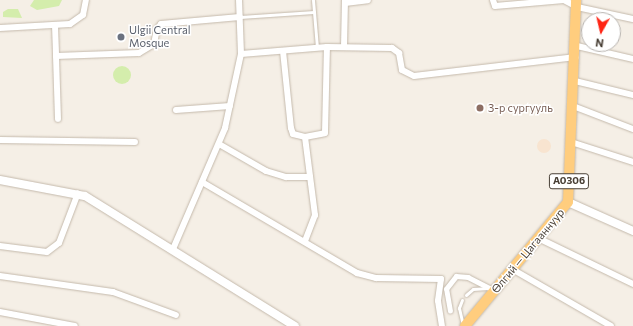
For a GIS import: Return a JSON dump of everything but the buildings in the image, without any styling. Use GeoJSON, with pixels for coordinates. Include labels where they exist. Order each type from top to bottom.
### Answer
{"type":"FeatureCollection","features":[{"type":"Feature","properties":{"kind":"highway","name":"Өлгий — Цагааннуур"},"geometry":{"type":"LineString","coordinates":[[464,326],[493,289],[512,269],[568,202],[577,46],[576,4]]}},
{"type":"Feature","properties":{"kind":"street"},"geometry":{"type":"LineString","coordinates":[[0,28],[55,25],[78,20],[86,0]]}},
{"type":"Feature","properties":{"kind":"street"},"geometry":{"type":"LineString","coordinates":[[173,249],[219,144],[230,106],[241,54],[239,0]]}},
{"type":"Feature","properties":{"kind":"street"},"geometry":{"type":"LineString","coordinates":[[344,47],[345,2],[368,0]]}},
{"type":"Feature","properties":{"kind":"street"},"geometry":{"type":"LineString","coordinates":[[493,0],[495,6],[564,0],[633,19]]}},
{"type":"Feature","properties":{"kind":"street"},"geometry":{"type":"LineString","coordinates":[[56,56],[139,53],[154,44],[157,29],[161,24],[240,17]]}},
{"type":"Feature","properties":{"kind":"street"},"geometry":{"type":"LineString","coordinates":[[55,25],[58,119]]}},
{"type":"Feature","properties":{"kind":"street"},"geometry":{"type":"LineString","coordinates":[[577,46],[633,59]]}},
{"type":"Feature","properties":{"kind":"street"},"geometry":{"type":"LineString","coordinates":[[241,54],[327,47],[392,48],[399,54],[402,70],[414,76],[576,57]]}},
{"type":"Feature","properties":{"kind":"street"},"geometry":{"type":"LineString","coordinates":[[283,51],[291,128],[293,134],[304,136],[325,133],[327,47]]}},
{"type":"Feature","properties":{"kind":"street"},"geometry":{"type":"LineString","coordinates":[[575,82],[633,95]]}},
{"type":"Feature","properties":{"kind":"street"},"geometry":{"type":"LineString","coordinates":[[176,110],[230,106]]}},
{"type":"Feature","properties":{"kind":"street"},"geometry":{"type":"LineString","coordinates":[[573,106],[633,129]]}},
{"type":"Feature","properties":{"kind":"street"},"geometry":{"type":"LineString","coordinates":[[304,136],[315,215],[305,240]]}},
{"type":"Feature","properties":{"kind":"street"},"geometry":{"type":"LineString","coordinates":[[0,140],[135,142]]}},
{"type":"Feature","properties":{"kind":"street"},"geometry":{"type":"LineString","coordinates":[[572,142],[633,162]]}},
{"type":"Feature","properties":{"kind":"street"},"geometry":{"type":"LineString","coordinates":[[219,144],[266,171],[286,177],[310,177]]}},
{"type":"Feature","properties":{"kind":"street"},"geometry":{"type":"LineString","coordinates":[[0,180],[78,193],[173,249],[295,326]]}},
{"type":"Feature","properties":{"kind":"street"},"geometry":{"type":"LineString","coordinates":[[202,182],[305,240],[366,277],[441,279],[438,301],[442,326]]}},
{"type":"Feature","properties":{"kind":"street"},"geometry":{"type":"LineString","coordinates":[[0,246],[47,252],[60,243],[78,193]]}},
{"type":"Feature","properties":{"kind":"street"},"geometry":{"type":"LineString","coordinates":[[568,202],[633,231]]}},
{"type":"Feature","properties":{"kind":"street"},"geometry":{"type":"LineString","coordinates":[[538,238],[633,284]]}},
{"type":"Feature","properties":{"kind":"street"},"geometry":{"type":"LineString","coordinates":[[512,269],[611,326]]}},
{"type":"Feature","properties":{"kind":"street"},"geometry":{"type":"LineString","coordinates":[[0,276],[113,292],[176,315]]}},
{"type":"Feature","properties":{"kind":"street"},"geometry":{"type":"LineString","coordinates":[[450,311],[446,289],[456,276],[468,277],[493,289]]}},
{"type":"Feature","properties":{"kind":"street"},"geometry":{"type":"LineString","coordinates":[[0,312],[75,326]]}},
{"type":"Feature","properties":{"kind":"lane"},"geometry":{"type":"LineString","coordinates":[[314,0],[318,48]]}},
{"type":"Feature","properties":{"kind":"lane"},"geometry":{"type":"LineString","coordinates":[[240,17],[314,12]]}},
{"type":"Feature","properties":{"kind":"lane"},"geometry":{"type":"LineString","coordinates":[[466,295],[477,288],[493,289]]}},
{"type":"Feature","properties":{"kind":"lane"},"geometry":{"type":"LineString","coordinates":[[462,300],[459,308],[464,326]]}},
{"type":"Feature","properties":{"kind":"shaded area"},"geometry":{"type":"Polygon","coordinates":[[[541,139],[547,139],[551,143],[551,149],[547,153],[541,153],[537,149],[537,143],[541,139]]]}},
{"type":"Feature","properties":{"kind":"green space"},"geometry":{"type":"Polygon","coordinates":[[[34,0],[62,0],[59,6],[37,10],[30,6],[34,0]]]}},
{"type":"Feature","properties":{"kind":"green space"},"geometry":{"type":"Polygon","coordinates":[[[8,9],[18,9],[22,18],[3,17],[3,12],[8,9]]]}},
{"type":"Feature","properties":{"kind":"green space"},"geometry":{"type":"Polygon","coordinates":[[[122,66],[128,69],[131,75],[128,81],[122,84],[116,81],[113,75],[116,69],[122,66]]]}},
{"type":"Feature","properties":{"kind":"place","name":"Ulgii Central Mosque"},"geometry":{"type":"Point","coordinates":[121,37]}},
{"type":"Feature","properties":{"kind":"place","name":"3-р сургууль"},"geometry":{"type":"Point","coordinates":[480,108]}}]}
